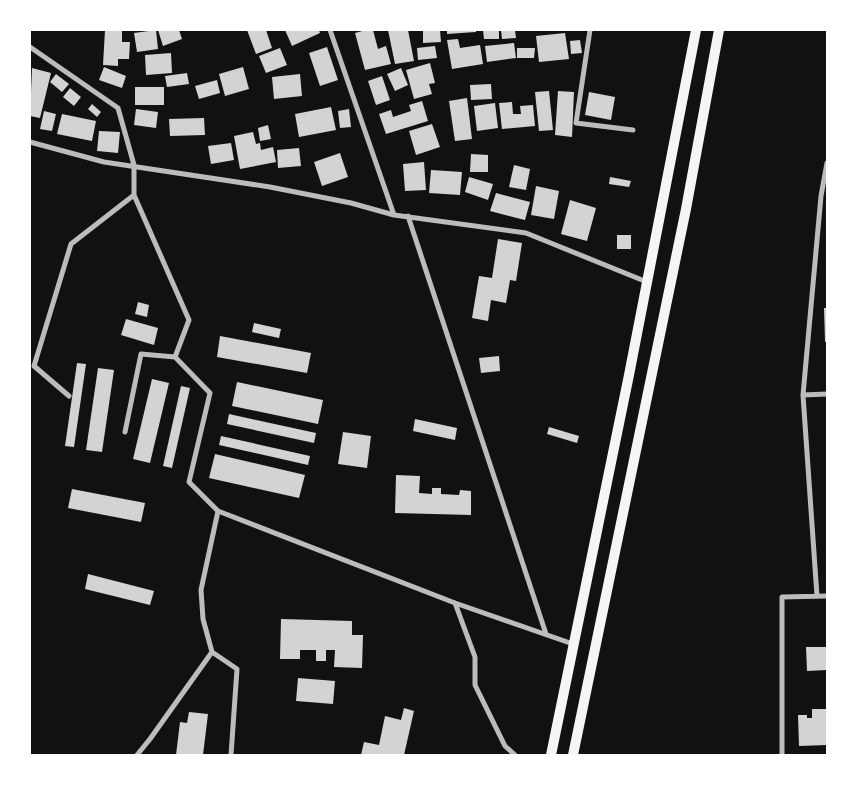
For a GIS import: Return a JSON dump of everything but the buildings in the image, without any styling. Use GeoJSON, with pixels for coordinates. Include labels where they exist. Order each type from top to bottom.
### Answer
{"type":"FeatureCollection","features":[{"type":"Feature","properties":{"kind":"main road"},"geometry":{"type":"LineString","coordinates":[[551,755],[696,30]]}},
{"type":"Feature","properties":{"kind":"main road"},"geometry":{"type":"LineString","coordinates":[[573,755],[686,209],[719,30]]}},
{"type":"Feature","properties":{"kind":"street"},"geometry":{"type":"LineString","coordinates":[[330,30],[394,215]]}},
{"type":"Feature","properties":{"kind":"street"},"geometry":{"type":"LineString","coordinates":[[590,30],[576,123],[634,130]]}},
{"type":"Feature","properties":{"kind":"street"},"geometry":{"type":"LineString","coordinates":[[30,47],[118,108],[134,165],[134,195],[189,320],[176,357]]}},
{"type":"Feature","properties":{"kind":"street"},"geometry":{"type":"LineString","coordinates":[[30,142],[78,156],[270,187],[351,203],[394,215],[526,233],[647,282]]}},
{"type":"Feature","properties":{"kind":"street"},"geometry":{"type":"LineString","coordinates":[[817,596],[803,394],[827,163]]}},
{"type":"Feature","properties":{"kind":"street"},"geometry":{"type":"LineString","coordinates":[[69,396],[34,366],[71,244],[134,195]]}},
{"type":"Feature","properties":{"kind":"street"},"geometry":{"type":"LineString","coordinates":[[408,216],[546,634]]}},
{"type":"Feature","properties":{"kind":"street"},"geometry":{"type":"LineString","coordinates":[[125,432],[141,354],[176,357],[210,392],[189,482],[218,511],[456,603],[573,644]]}},
{"type":"Feature","properties":{"kind":"street"},"geometry":{"type":"LineString","coordinates":[[803,394],[827,394]]}},
{"type":"Feature","properties":{"kind":"street"},"geometry":{"type":"LineString","coordinates":[[218,511],[201,590],[203,619],[212,652],[237,669],[230,755]]}},
{"type":"Feature","properties":{"kind":"street"},"geometry":{"type":"LineString","coordinates":[[782,755],[782,597],[827,596]]}},
{"type":"Feature","properties":{"kind":"street"},"geometry":{"type":"LineString","coordinates":[[456,603],[475,657],[475,685],[505,746],[515,755]]}},
{"type":"Feature","properties":{"kind":"street"},"geometry":{"type":"LineString","coordinates":[[137,755],[150,740],[212,652]]}}]}
